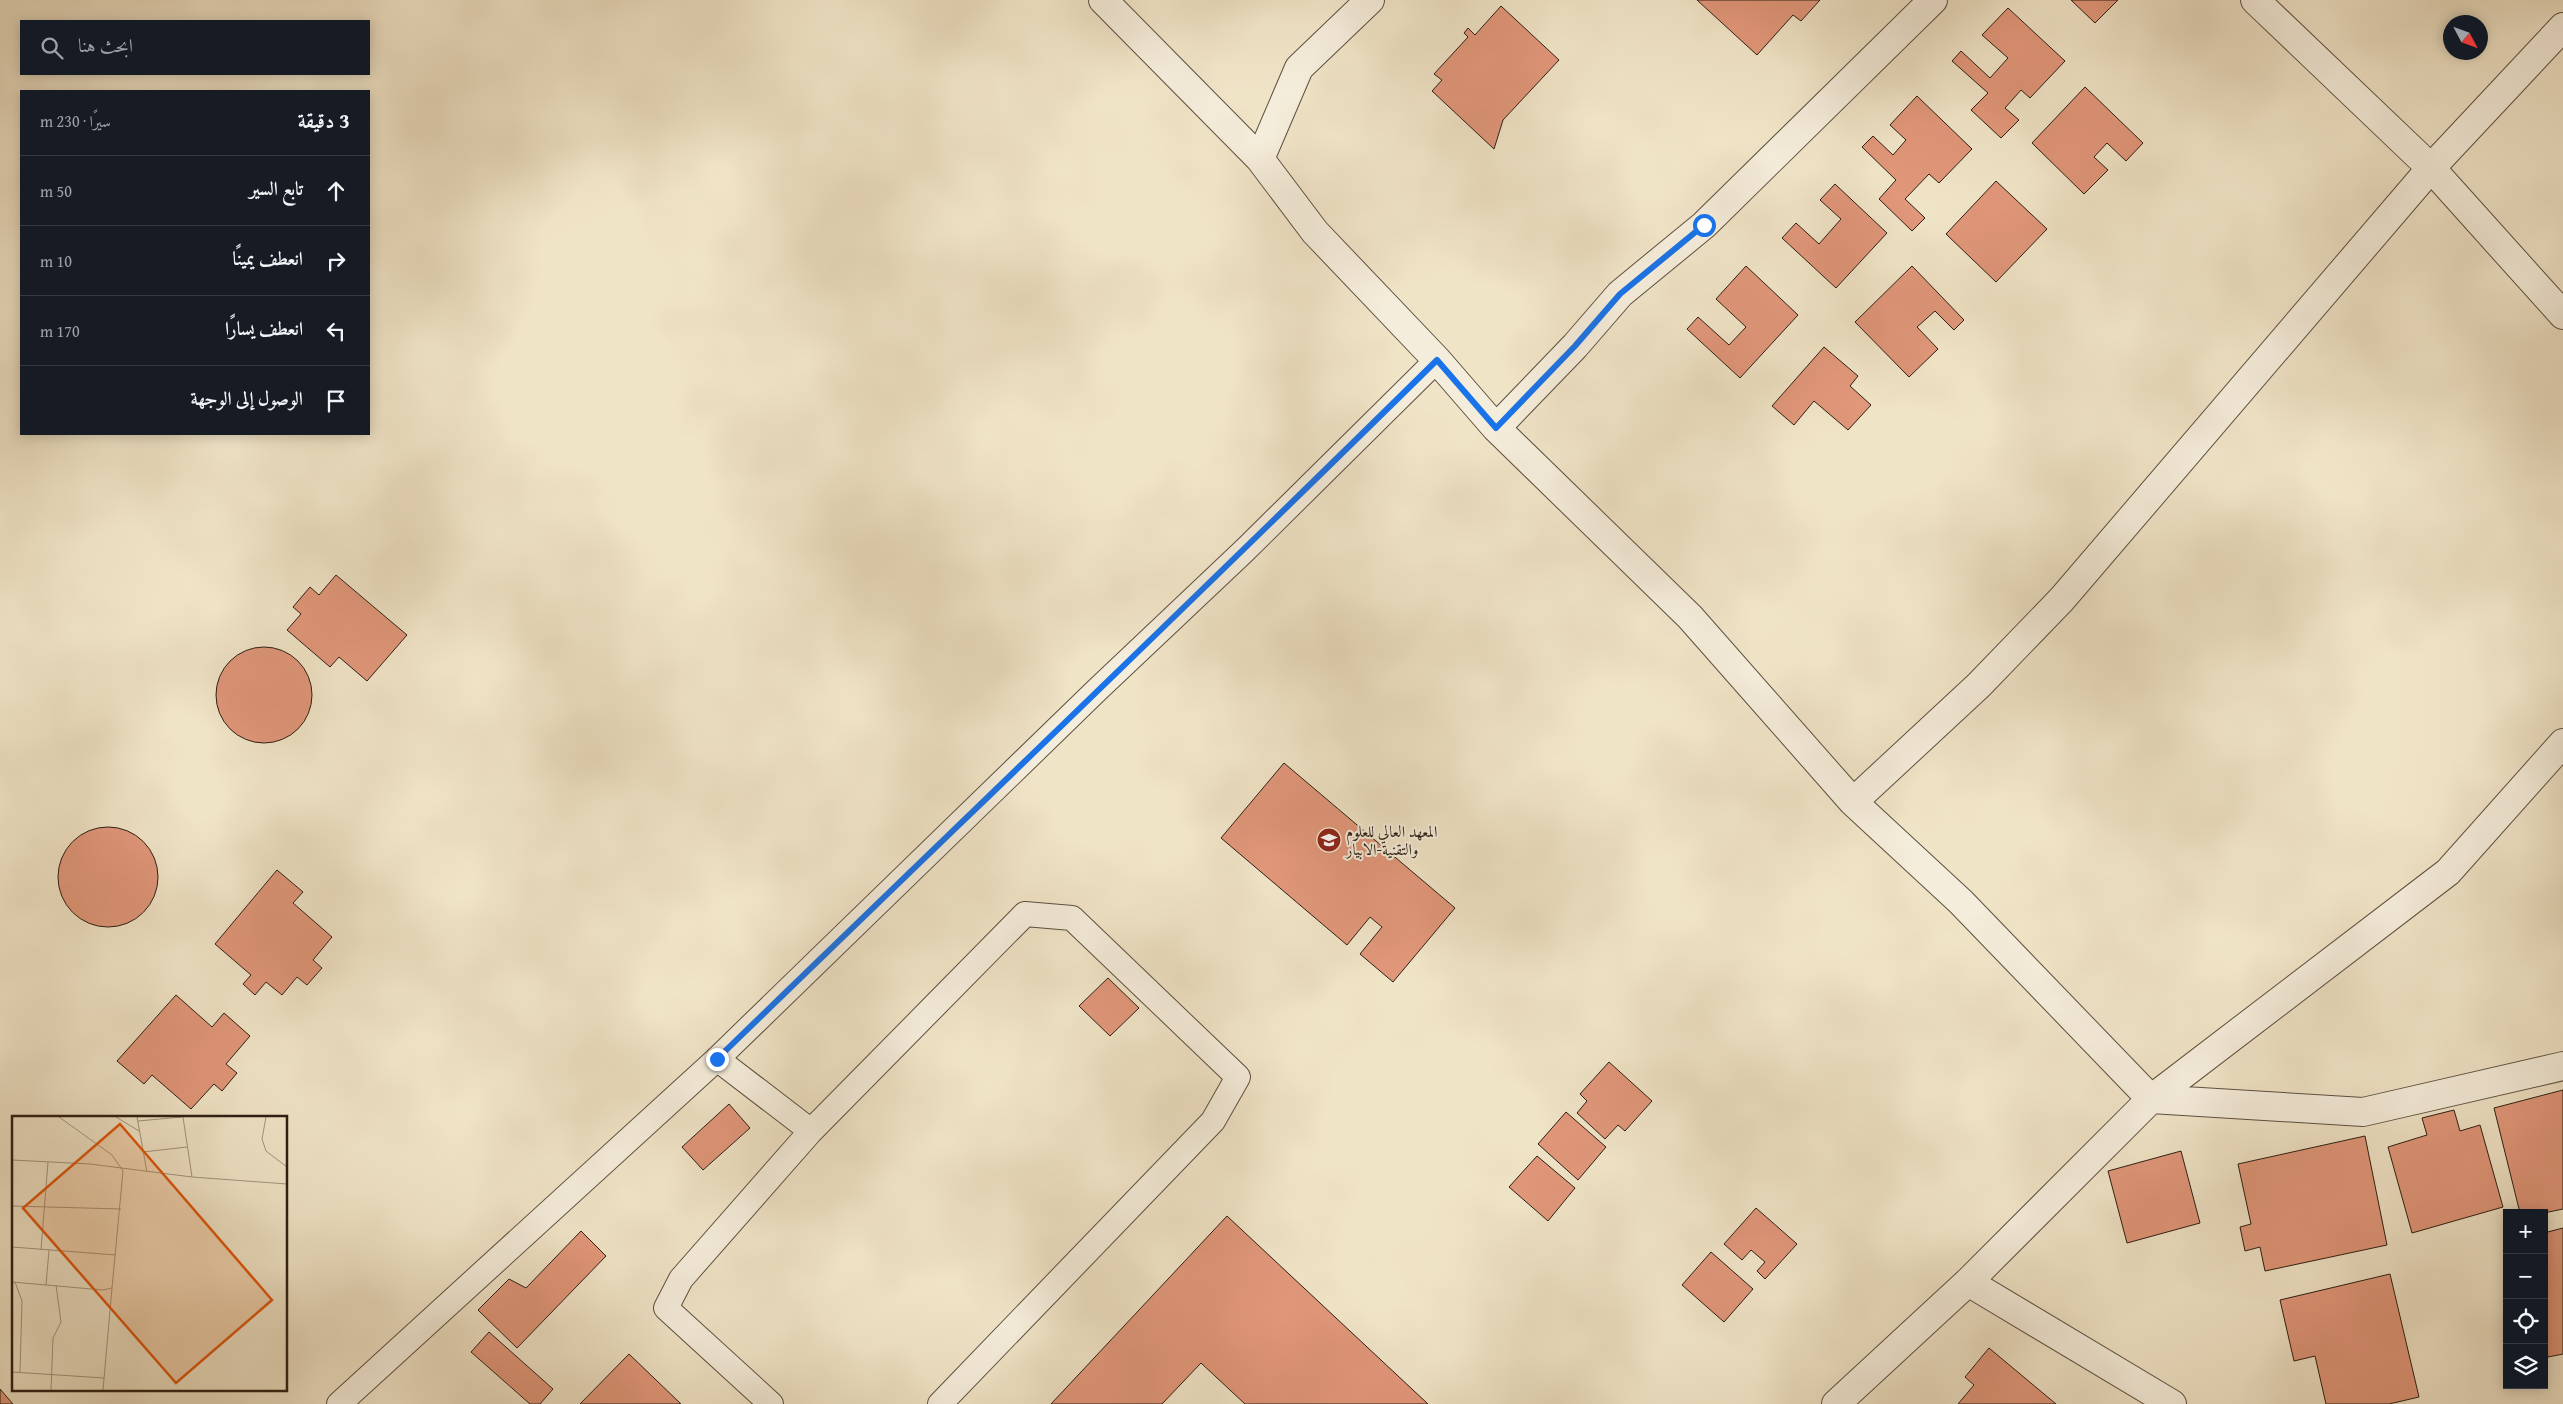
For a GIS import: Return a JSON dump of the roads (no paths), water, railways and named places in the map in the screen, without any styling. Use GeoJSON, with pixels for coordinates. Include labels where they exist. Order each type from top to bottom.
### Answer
{"type":"FeatureCollection","features":[{"type":"Feature","properties":{"kind":"street"},"geometry":{"type":"LineString","coordinates":[[1102,0],[1260,160],[1315,232],[1437,360],[1496,428],[1690,617],[1854,802],[1961,902],[2151,1099],[2363,1112],[2563,1066]]}},
{"type":"Feature","properties":{"kind":"street"},"geometry":{"type":"LineString","coordinates":[[1260,160],[1300,68],[1370,0]]}},
{"type":"Feature","properties":{"kind":"street"},"geometry":{"type":"LineString","coordinates":[[1496,428],[1575,346],[1620,294],[1704,225],[1934,0]]}},
{"type":"Feature","properties":{"kind":"street"},"geometry":{"type":"LineString","coordinates":[[2255,0],[2431,168],[2563,315]]}},
{"type":"Feature","properties":{"kind":"street"},"geometry":{"type":"LineString","coordinates":[[1854,802],[1979,686],[2062,599],[2431,168],[2563,27]]}},
{"type":"Feature","properties":{"kind":"street"},"geometry":{"type":"LineString","coordinates":[[1836,1404],[1968,1282],[2151,1099],[2448,872],[2563,743]]}},
{"type":"Feature","properties":{"kind":"street"},"geometry":{"type":"LineString","coordinates":[[1968,1282],[2162,1402]]}},
{"type":"Feature","properties":{"kind":"lane"},"geometry":{"type":"LineString","coordinates":[[338,1404],[717,1059],[1089,697],[1244,550],[1437,360]]}},
{"type":"Feature","properties":{"kind":"lane"},"geometry":{"type":"LineString","coordinates":[[771,1404],[666,1308],[681,1279],[811,1131],[1025,914],[1072,918],[1238,1076],[1214,1121],[940,1404]]}},
{"type":"Feature","properties":{"kind":"lane"},"geometry":{"type":"LineString","coordinates":[[717,1059],[811,1131]]}},
{"type":"Feature","properties":{"kind":"place","name":"المعهد العالي للعلوم والتقنية-الابيار"},"geometry":{"type":"Point","coordinates":[1329,840]}}]}
